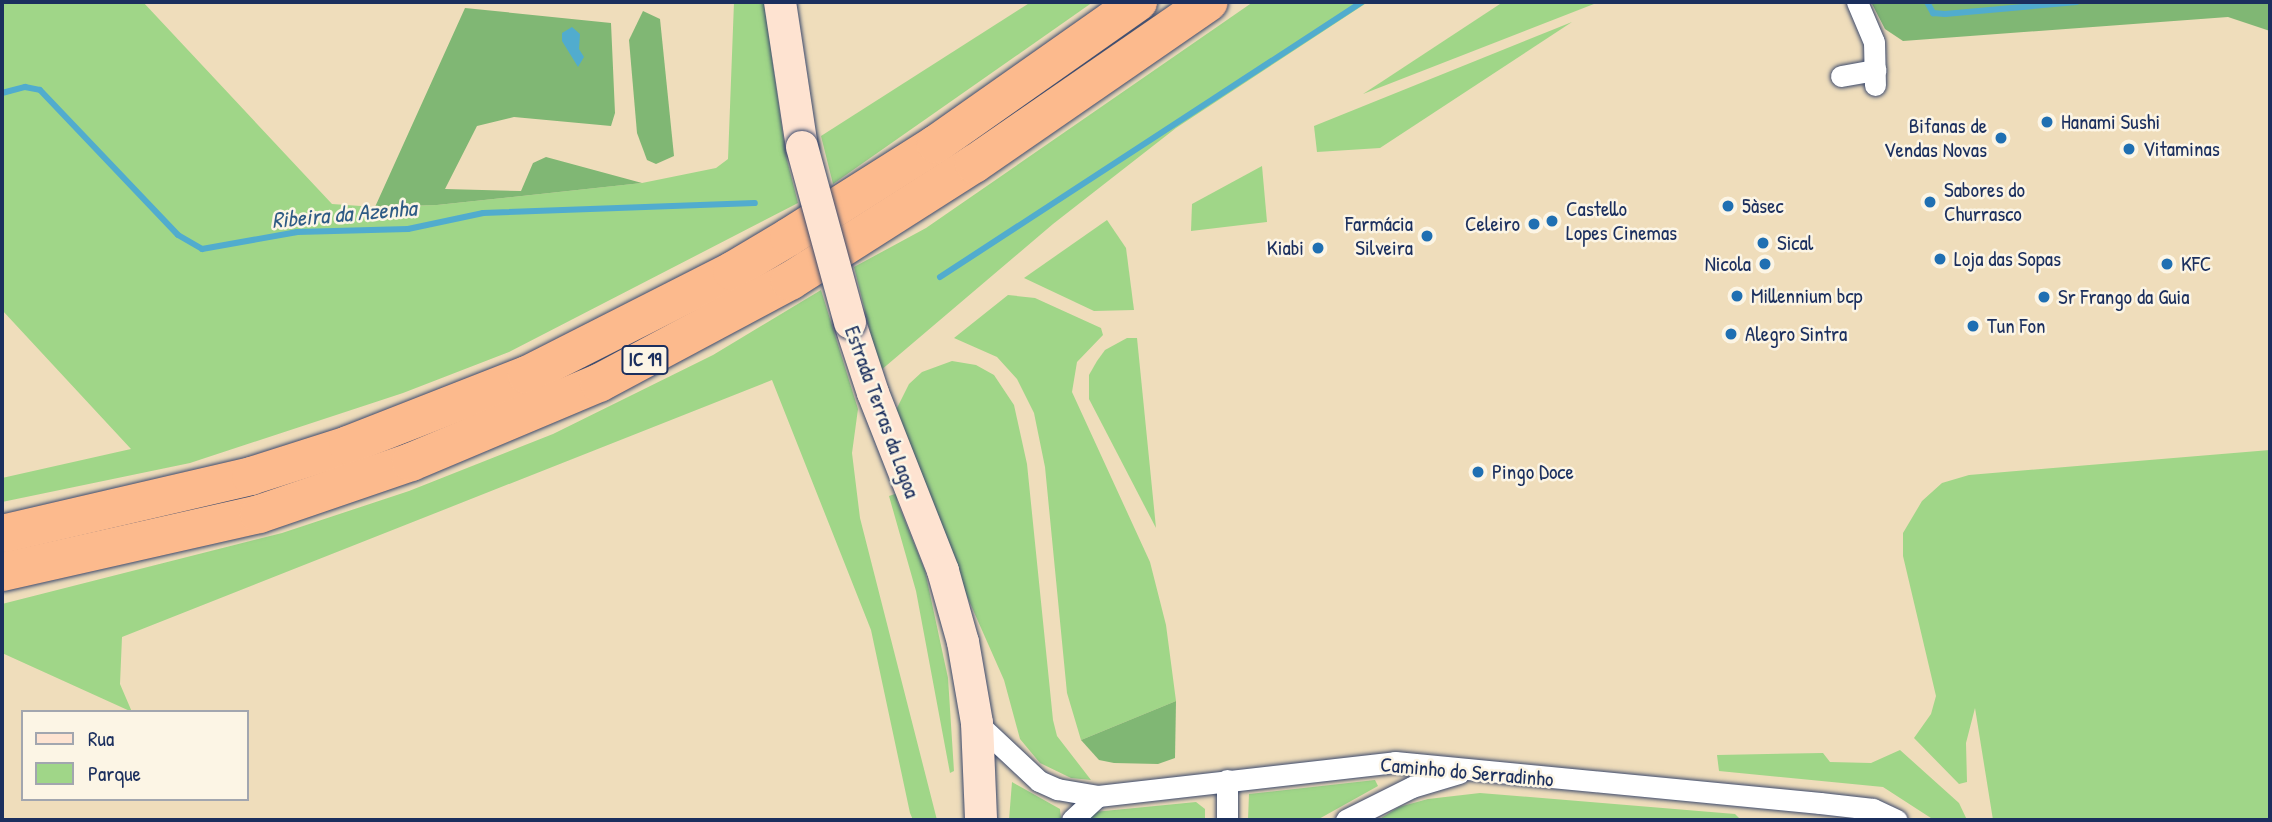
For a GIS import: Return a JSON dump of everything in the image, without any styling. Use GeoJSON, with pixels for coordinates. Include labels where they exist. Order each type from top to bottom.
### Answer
{"type":"FeatureCollection","features":[{"type":"Feature","properties":{"kind":"highway","name":"IC 19"},"geometry":{"type":"LineString","coordinates":[[2,534],[251,476],[348,445],[527,374],[732,271],[789,237],[936,144],[1138,2]]}},
{"type":"Feature","properties":{"kind":"highway","name":"IC 19"},"geometry":{"type":"LineString","coordinates":[[2,572],[259,514],[411,462],[599,383],[801,274],[974,164],[1209,2]]}},
{"type":"Feature","properties":{"kind":"street","name":"Estrada Terras da Lagoa"},"geometry":{"type":"LineString","coordinates":[[780,2],[802,146],[850,323],[955,609],[970,670],[977,723],[981,820]]}},
{"type":"Feature","properties":{"kind":"street"},"geometry":{"type":"LineString","coordinates":[[1841,76],[1875,77],[1872,31],[1857,2]]}},
{"type":"Feature","properties":{"kind":"street","name":"Caminho do Serradinho"},"geometry":{"type":"LineString","coordinates":[[977,723],[1039,780],[1066,791],[1098,796],[1376,762],[1820,803],[1873,809],[1897,820]]}},
{"type":"Feature","properties":{"kind":"street"},"geometry":{"type":"LineString","coordinates":[[1346,820],[1421,783],[1474,771]]}},
{"type":"Feature","properties":{"kind":"street"},"geometry":{"type":"LineString","coordinates":[[1227,780],[1227,820]]}},
{"type":"Feature","properties":{"kind":"street"},"geometry":{"type":"LineString","coordinates":[[1072,820],[1098,796]]}},
{"type":"Feature","properties":{"kind":"green space"},"geometry":{"type":"Polygon","coordinates":[[[2,2],[143,2],[332,204],[375,207],[437,205],[642,183],[716,168],[728,159],[734,2],[764,2],[786,156],[798,203],[509,352],[403,393],[190,463],[2,502],[2,478],[131,449],[2,310],[2,2]]]}},
{"type":"Feature","properties":{"kind":"green space"},"geometry":{"type":"Polygon","coordinates":[[[1031,2],[1093,2],[833,184],[821,136],[1031,2]]]}},
{"type":"Feature","properties":{"kind":"green space"},"geometry":{"type":"Polygon","coordinates":[[[1253,2],[1368,2],[1176,128],[1053,224],[880,371],[854,267],[926,228],[1253,2]]]}},
{"type":"Feature","properties":{"kind":"green space"},"geometry":{"type":"Polygon","coordinates":[[[1503,2],[1599,2],[1363,94],[1503,2]]]}},
{"type":"Feature","properties":{"kind":"green space"},"geometry":{"type":"Polygon","coordinates":[[[1871,2],[2270,2],[2270,31],[2228,17],[1903,41],[1885,29],[1871,2]]]}},
{"type":"Feature","properties":{"kind":"green space"},"geometry":{"type":"Polygon","coordinates":[[[465,8],[611,23],[615,113],[611,126],[514,117],[477,126],[445,189],[521,191],[533,163],[546,157],[642,183],[437,205],[375,207],[465,8]]]}},
{"type":"Feature","properties":{"kind":"green space"},"geometry":{"type":"Polygon","coordinates":[[[643,11],[660,19],[674,156],[656,164],[647,160],[637,133],[629,40],[643,11]]]}},
{"type":"Feature","properties":{"kind":"green space"},"geometry":{"type":"Polygon","coordinates":[[[1572,22],[1380,148],[1317,152],[1314,126],[1572,22]]]}},
{"type":"Feature","properties":{"kind":"green space"},"geometry":{"type":"Polygon","coordinates":[[[1262,166],[1267,222],[1191,231],[1192,204],[1262,166]]]}},
{"type":"Feature","properties":{"kind":"green space"},"geometry":{"type":"Polygon","coordinates":[[[1107,220],[1126,248],[1134,310],[1094,311],[1024,278],[1107,220]]]}},
{"type":"Feature","properties":{"kind":"green space"},"geometry":{"type":"Polygon","coordinates":[[[821,290],[858,409],[852,453],[860,518],[937,820],[913,820],[910,813],[871,630],[772,380],[122,637],[120,684],[131,710],[2,653],[2,604],[282,533],[409,491],[553,434],[713,355],[821,290]]]}},
{"type":"Feature","properties":{"kind":"green space"},"geometry":{"type":"Polygon","coordinates":[[[1008,295],[1035,298],[1101,328],[1103,335],[1077,362],[1072,392],[1150,562],[1166,625],[1176,701],[1081,740],[1067,693],[1045,467],[1034,413],[1017,379],[997,357],[954,338],[1008,295]]]}},
{"type":"Feature","properties":{"kind":"green space"},"geometry":{"type":"Polygon","coordinates":[[[1127,338],[1137,338],[1156,528],[1089,399],[1089,375],[1097,361],[1105,350],[1127,338]]]}},
{"type":"Feature","properties":{"kind":"green space"},"geometry":{"type":"Polygon","coordinates":[[[952,361],[976,365],[994,375],[1014,405],[1027,464],[1053,720],[1057,736],[1091,780],[1071,778],[1040,763],[1020,739],[1004,680],[917,483],[894,414],[909,384],[922,372],[952,361]]]}},
{"type":"Feature","properties":{"kind":"green space"},"geometry":{"type":"Polygon","coordinates":[[[2270,450],[2270,820],[1993,820],[1975,708],[1966,743],[1967,782],[1959,784],[1914,738],[1931,714],[1936,696],[1903,556],[1903,533],[1922,501],[1942,483],[1969,475],[2270,450]]]}},
{"type":"Feature","properties":{"kind":"green space"},"geometry":{"type":"Polygon","coordinates":[[[898,493],[897,501],[925,571],[948,678],[954,771],[950,773],[916,591],[889,496],[898,493]]]}},
{"type":"Feature","properties":{"kind":"green space"},"geometry":{"type":"Polygon","coordinates":[[[1176,701],[1175,758],[1158,764],[1114,763],[1099,760],[1081,740],[1176,701]]]}},
{"type":"Feature","properties":{"kind":"green space"},"geometry":{"type":"Polygon","coordinates":[[[1900,750],[1959,803],[1967,820],[1934,820],[1883,787],[1719,771],[1717,755],[1823,753],[1830,762],[1871,763],[1900,750]]]}},
{"type":"Feature","properties":{"kind":"green space"},"geometry":{"type":"Polygon","coordinates":[[[1375,780],[1378,786],[1317,820],[1248,820],[1249,794],[1375,780]]]}},
{"type":"Feature","properties":{"kind":"green space"},"geometry":{"type":"Polygon","coordinates":[[[1012,782],[1060,809],[1061,820],[1009,820],[1012,782]]]}},
{"type":"Feature","properties":{"kind":"green space"},"geometry":{"type":"Polygon","coordinates":[[[1480,793],[1735,814],[1741,820],[1378,820],[1399,807],[1428,799],[1480,793]]]}},
{"type":"Feature","properties":{"kind":"green space"},"geometry":{"type":"Polygon","coordinates":[[[1196,802],[1205,809],[1205,820],[1083,820],[1094,812],[1196,802]]]}},
{"type":"Feature","properties":{"kind":"water"},"geometry":{"type":"Polygon","coordinates":[[[572,27],[580,34],[579,49],[584,57],[578,67],[562,41],[562,33],[572,27]]]}},
{"type":"Feature","properties":{"kind":"waterway"},"geometry":{"type":"LineString","coordinates":[[940,277],[1362,2]]}},
{"type":"Feature","properties":{"kind":"waterway"},"geometry":{"type":"LineString","coordinates":[[1927,2],[1933,13],[1945,14],[2076,2]]}},
{"type":"Feature","properties":{"kind":"waterway","name":"Ribeira da Azenha"},"geometry":{"type":"LineString","coordinates":[[2,93],[25,87],[40,90],[178,235],[202,249],[297,232],[408,229],[483,213],[755,203]]}},
{"type":"Feature","properties":{"kind":"place","name":"Hanami Sushi"},"geometry":{"type":"Point","coordinates":[2047,122]}},
{"type":"Feature","properties":{"kind":"place","name":"Bifanas de Vendas Novas"},"geometry":{"type":"Point","coordinates":[2001,138]}},
{"type":"Feature","properties":{"kind":"place","name":"Vitaminas"},"geometry":{"type":"Point","coordinates":[2129,149]}},
{"type":"Feature","properties":{"kind":"place","name":"Sabores do Churrasco"},"geometry":{"type":"Point","coordinates":[1930,202]}},
{"type":"Feature","properties":{"kind":"place","name":"5àsec"},"geometry":{"type":"Point","coordinates":[1728,206]}},
{"type":"Feature","properties":{"kind":"place","name":"Castello Lopes Cinemas"},"geometry":{"type":"Point","coordinates":[1552,221]}},
{"type":"Feature","properties":{"kind":"place","name":"Celeiro"},"geometry":{"type":"Point","coordinates":[1534,224]}},
{"type":"Feature","properties":{"kind":"place","name":"Farmácia Silveira"},"geometry":{"type":"Point","coordinates":[1427,236]}},
{"type":"Feature","properties":{"kind":"place","name":"Sical"},"geometry":{"type":"Point","coordinates":[1763,243]}},
{"type":"Feature","properties":{"kind":"place","name":"Kiabi"},"geometry":{"type":"Point","coordinates":[1318,248]}},
{"type":"Feature","properties":{"kind":"place","name":"Loja das Sopas"},"geometry":{"type":"Point","coordinates":[1940,259]}},
{"type":"Feature","properties":{"kind":"place","name":"Nicola"},"geometry":{"type":"Point","coordinates":[1765,264]}},
{"type":"Feature","properties":{"kind":"place","name":"KFC"},"geometry":{"type":"Point","coordinates":[2167,264]}},
{"type":"Feature","properties":{"kind":"place","name":"Millennium bcp"},"geometry":{"type":"Point","coordinates":[1737,296]}},
{"type":"Feature","properties":{"kind":"place","name":"Sr Frango da Guia"},"geometry":{"type":"Point","coordinates":[2044,297]}},
{"type":"Feature","properties":{"kind":"place","name":"Tun Fon"},"geometry":{"type":"Point","coordinates":[1973,326]}},
{"type":"Feature","properties":{"kind":"place","name":"Alegro Sintra"},"geometry":{"type":"Point","coordinates":[1731,334]}},
{"type":"Feature","properties":{"kind":"place","name":"Pingo Doce"},"geometry":{"type":"Point","coordinates":[1478,472]}}]}
